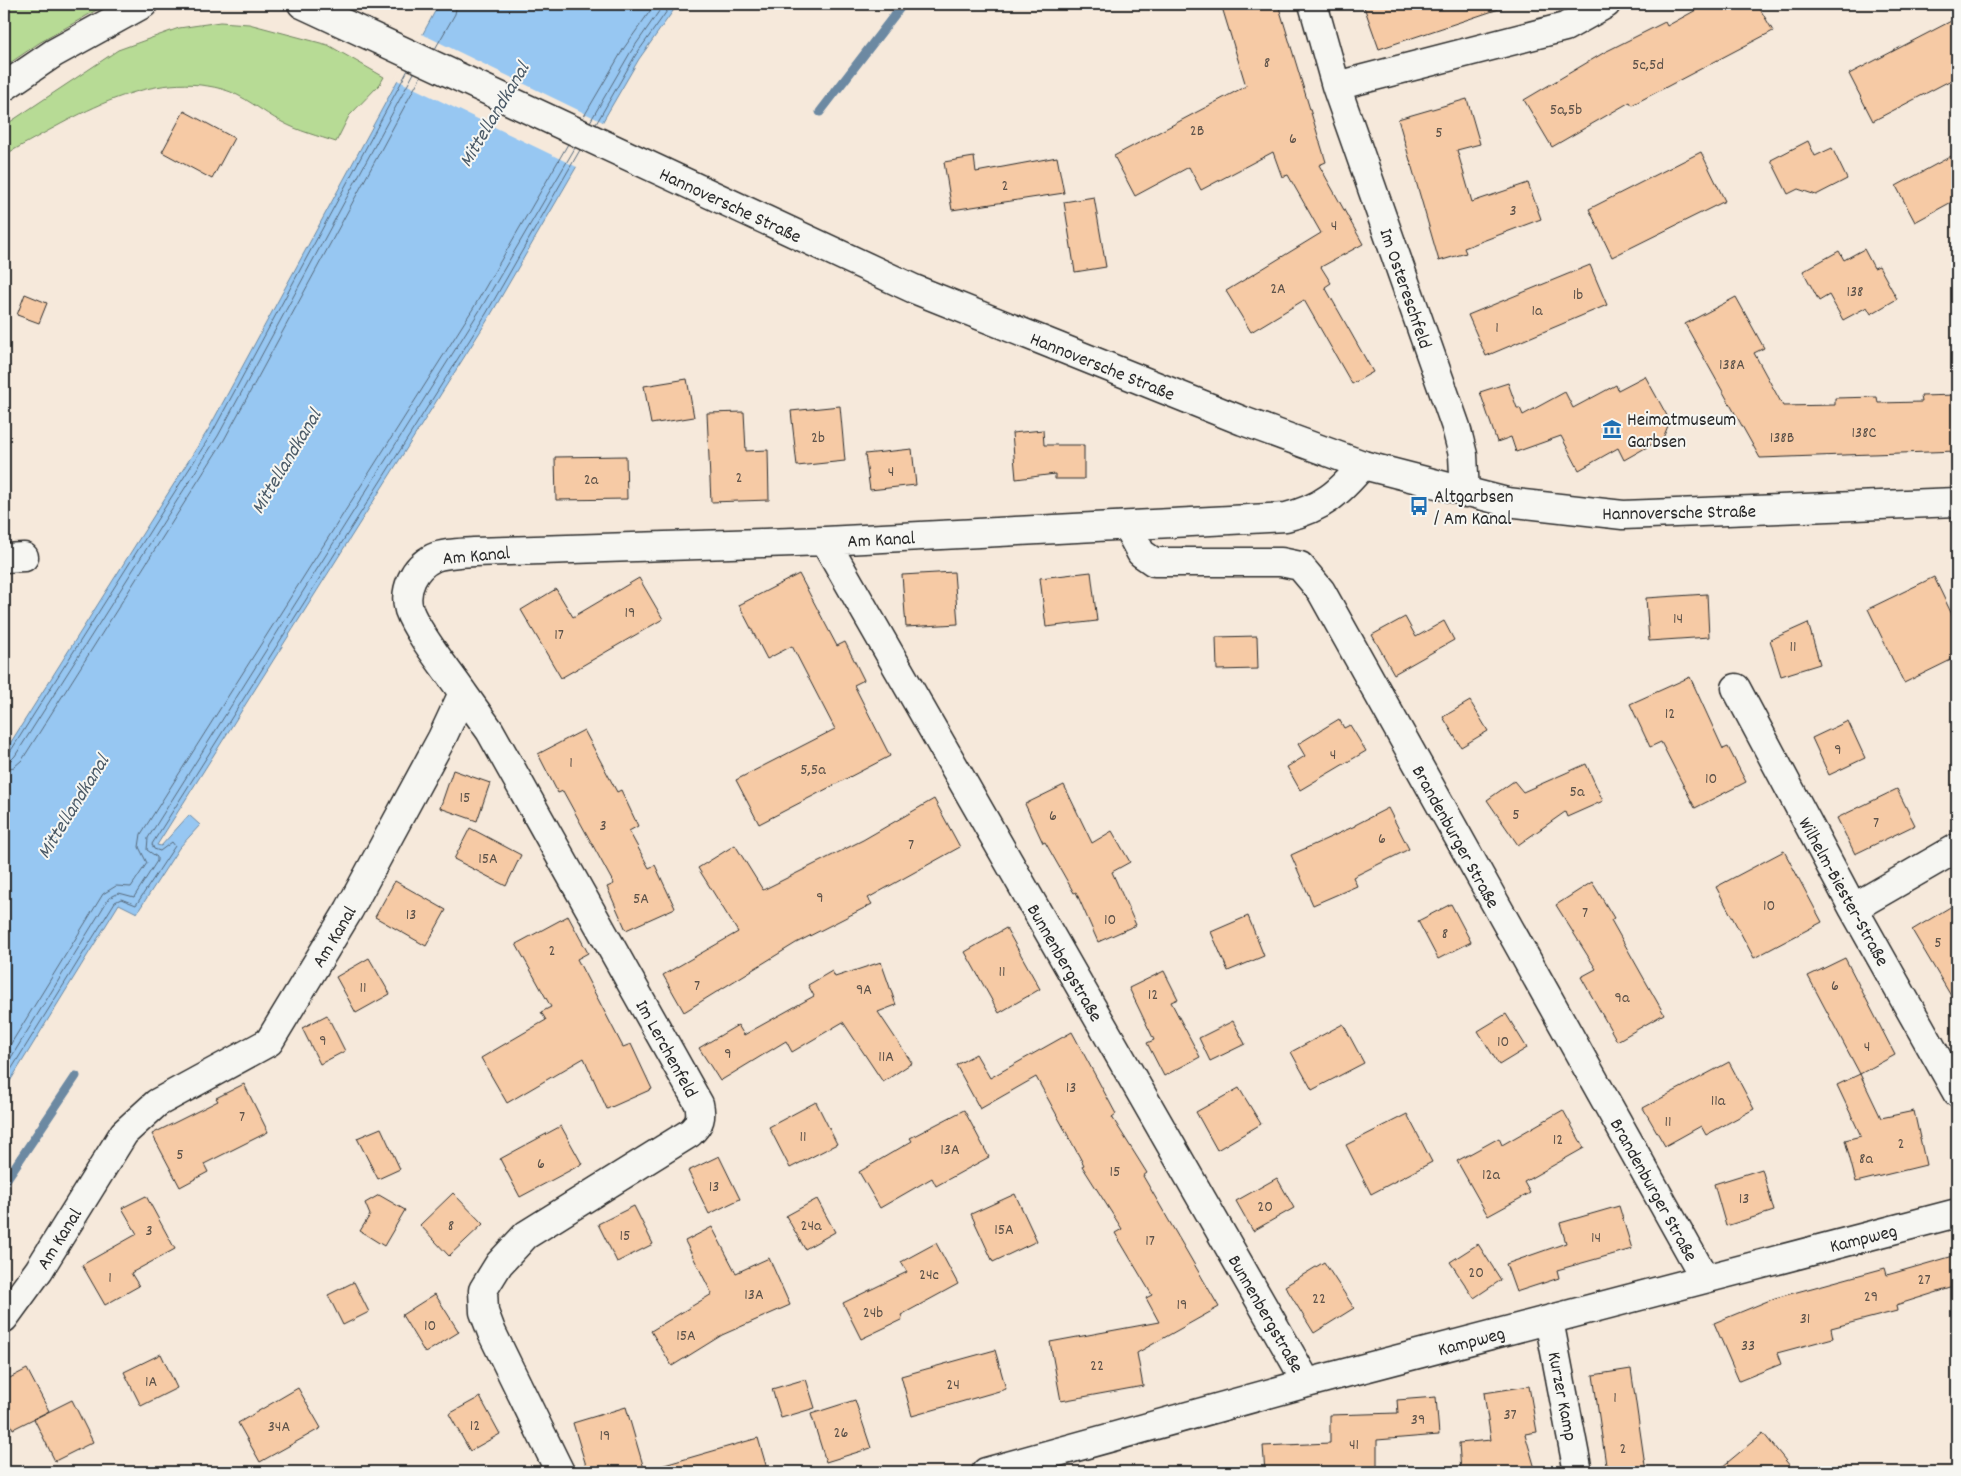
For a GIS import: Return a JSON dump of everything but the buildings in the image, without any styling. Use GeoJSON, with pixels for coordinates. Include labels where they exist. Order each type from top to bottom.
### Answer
{"type":"FeatureCollection","features":[{"type":"Feature","properties":{"kind":"street"},"geometry":{"type":"LineString","coordinates":[[4,87],[54,52],[135,6],[143,4]]}},
{"type":"Feature","properties":{"kind":"street","name":"Im Ostereschfeld"},"geometry":{"type":"LineString","coordinates":[[1313,4],[1336,86],[1456,427],[1463,455],[1465,493]]}},
{"type":"Feature","properties":{"kind":"street"},"geometry":{"type":"LineString","coordinates":[[1336,86],[1565,27],[1606,4]]}},
{"type":"Feature","properties":{"kind":"street","name":"Hannoversche Straße"},"geometry":{"type":"LineString","coordinates":[[316,7],[619,153],[914,289],[1243,421],[1363,465],[1465,493],[1507,502],[1622,515],[1957,502]]}},
{"type":"Feature","properties":{"kind":"street","name":"Am Kanal"},"geometry":{"type":"LineString","coordinates":[[4,1318],[39,1270],[124,1132],[157,1103],[269,1042],[350,910],[442,738],[463,693],[415,622],[409,608],[407,595],[411,581],[418,569],[433,558],[474,552],[826,541],[1286,517],[1307,512],[1326,502],[1346,485],[1363,465]]}},
{"type":"Feature","properties":{"kind":"street","name":"Brandenburger Straße"},"geometry":{"type":"LineString","coordinates":[[1127,526],[1141,553],[1154,562],[1281,562],[1300,566],[1321,591],[1704,1277]]}},
{"type":"Feature","properties":{"kind":"street","name":"Bunnenbergstraße"},"geometry":{"type":"LineString","coordinates":[[826,541],[1307,1383]]}},
{"type":"Feature","properties":{"kind":"street","name":"Wilhelm-Biester-Straße"},"geometry":{"type":"LineString","coordinates":[[1736,688],[1853,908],[1957,1092]]}},
{"type":"Feature","properties":{"kind":"street","name":"Im Lerchenfeld"},"geometry":{"type":"LineString","coordinates":[[463,693],[490,731],[699,1104],[701,1114],[699,1125],[690,1133],[526,1235],[498,1264],[483,1290],[484,1312],[492,1333],[560,1472]]}},
{"type":"Feature","properties":{"kind":"street"},"geometry":{"type":"LineString","coordinates":[[1853,908],[1957,848]]}},
{"type":"Feature","properties":{"kind":"street","name":"Kampweg"},"geometry":{"type":"LineString","coordinates":[[986,1472],[1307,1383],[1549,1320],[1704,1277],[1957,1212]]}},
{"type":"Feature","properties":{"kind":"street","name":"Kurzer Kamp"},"geometry":{"type":"LineString","coordinates":[[1549,1320],[1578,1472]]}},
{"type":"Feature","properties":{"kind":"green space"},"geometry":{"type":"Polygon","coordinates":[[[4,4],[107,4],[39,43],[4,67],[4,4]]]}},
{"type":"Feature","properties":{"kind":"green space"},"geometry":{"type":"Polygon","coordinates":[[[220,22],[249,24],[328,45],[384,77],[380,84],[349,116],[336,142],[288,125],[230,92],[193,84],[164,86],[108,101],[4,155],[4,126],[118,50],[179,28],[220,22]]]}},
{"type":"Feature","properties":{"kind":"water","name":"Mittellandkanal"},"geometry":{"type":"Polygon","coordinates":[[[439,4],[678,4],[639,59],[490,316],[157,845],[161,846],[189,815],[200,825],[179,848],[137,913],[119,904],[4,1091],[4,753],[208,430],[439,4]]]}},
{"type":"Feature","properties":{"kind":"pier"},"geometry":{"type":"Polygon","coordinates":[[[420,33],[605,123],[579,168],[395,79],[420,33]]]}},
{"type":"Feature","properties":{"kind":"waterway"},"geometry":{"type":"LineString","coordinates":[[820,112],[903,4]]}},
{"type":"Feature","properties":{"kind":"waterway"},"geometry":{"type":"LineString","coordinates":[[4,1183],[76,1076]]}},
{"type":"Feature","properties":{"kind":"place","name":"Heimatmuseum Garbsen"},"geometry":{"type":"Point","coordinates":[1612,429]}},
{"type":"Feature","properties":{"kind":"place","name":"Altgarbsen / Am Kanal"},"geometry":{"type":"Point","coordinates":[1419,506]}}]}
